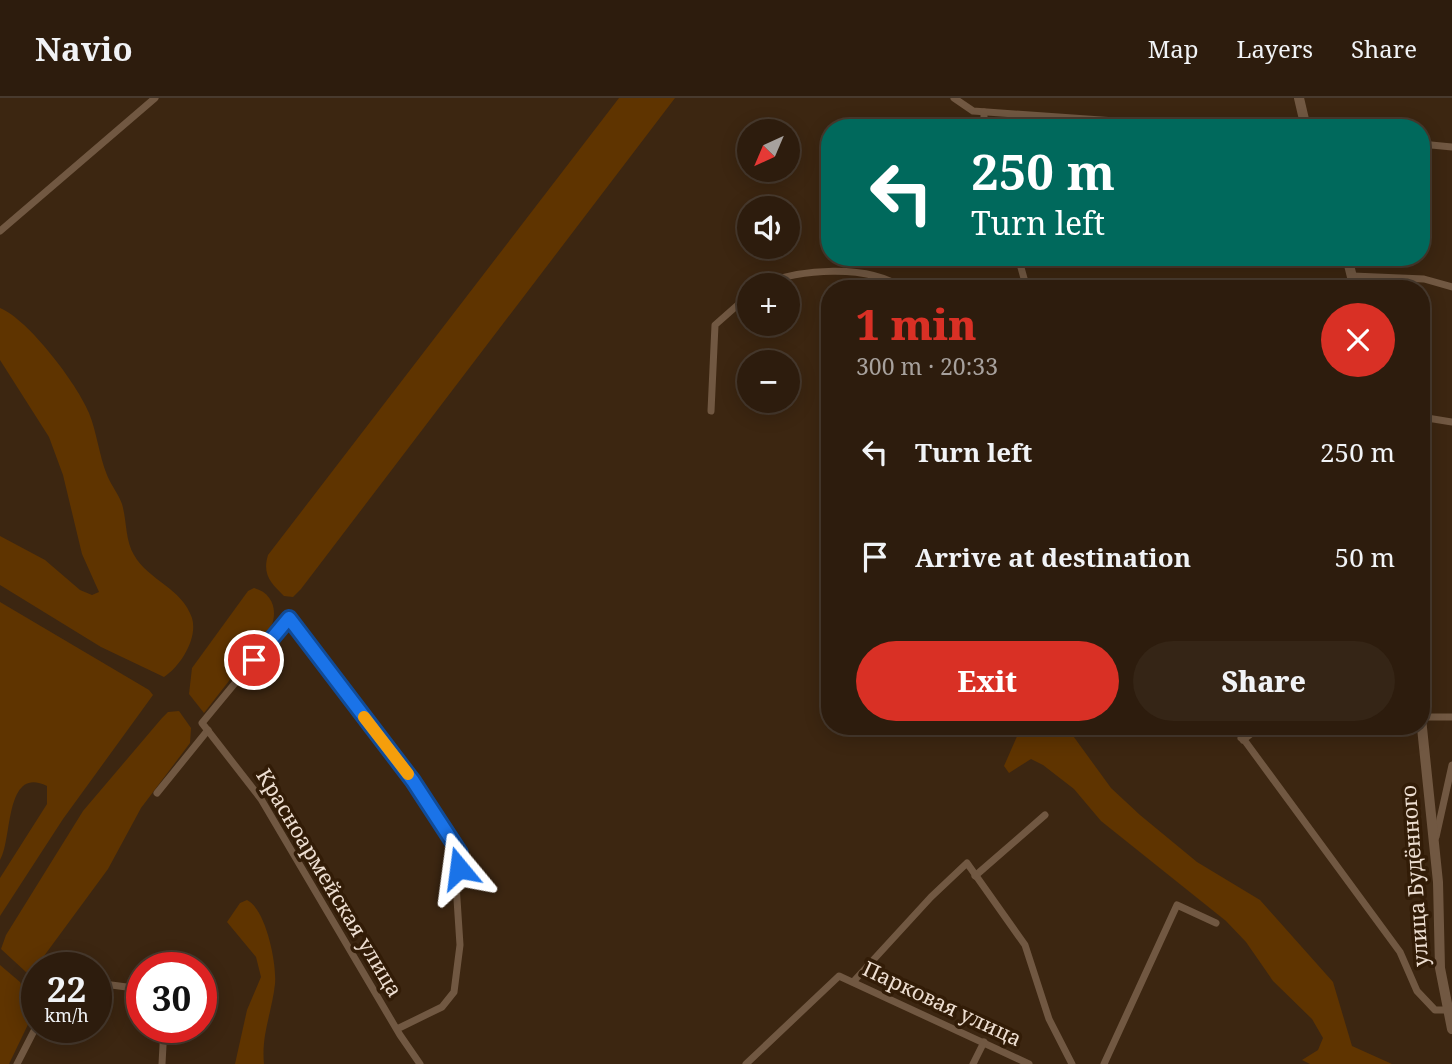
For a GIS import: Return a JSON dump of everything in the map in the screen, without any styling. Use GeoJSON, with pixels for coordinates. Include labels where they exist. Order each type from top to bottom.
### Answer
{"type":"FeatureCollection","features":[{"type":"Feature","properties":{"kind":"main road"},"geometry":{"type":"LineString","coordinates":[[1299,98],[1305,119]]}},
{"type":"Feature","properties":{"kind":"main road"},"geometry":{"type":"LineString","coordinates":[[1350,266],[1354,280]]}},
{"type":"Feature","properties":{"kind":"main road","name":"улица Будённого"},"geometry":{"type":"LineString","coordinates":[[1423,735],[1434,845],[1440,968],[1452,1029]]}},
{"type":"Feature","properties":{"kind":"street"},"geometry":{"type":"LineString","coordinates":[[0,231],[155,98]]}},
{"type":"Feature","properties":{"kind":"street"},"geometry":{"type":"LineString","coordinates":[[954,98],[965,108],[984,112],[1085,119]]}},
{"type":"Feature","properties":{"kind":"street"},"geometry":{"type":"LineString","coordinates":[[984,112],[984,119]]}},
{"type":"Feature","properties":{"kind":"street"},"geometry":{"type":"LineString","coordinates":[[1430,145],[1452,147]]}},
{"type":"Feature","properties":{"kind":"street"},"geometry":{"type":"LineString","coordinates":[[800,274],[846,271],[886,280]]}},
{"type":"Feature","properties":{"kind":"street"},"geometry":{"type":"LineString","coordinates":[[1353,276],[1428,280]]}},
{"type":"Feature","properties":{"kind":"street"},"geometry":{"type":"LineString","coordinates":[[1430,281],[1452,287]]}},
{"type":"Feature","properties":{"kind":"street"},"geometry":{"type":"LineString","coordinates":[[710,411],[715,325],[737,306]]}},
{"type":"Feature","properties":{"kind":"street"},"geometry":{"type":"LineString","coordinates":[[1430,418],[1452,422]]}},
{"type":"Feature","properties":{"kind":"street"},"geometry":{"type":"LineString","coordinates":[[157,793],[289,618],[412,779],[460,853],[456,884],[460,945],[454,992],[442,1007],[397,1029]]}},
{"type":"Feature","properties":{"kind":"street"},"geometry":{"type":"LineString","coordinates":[[1430,718],[1452,717]]}},
{"type":"Feature","properties":{"kind":"street","name":"Красноармейская улица"},"geometry":{"type":"LineString","coordinates":[[205,726],[261,799],[420,1064]]}},
{"type":"Feature","properties":{"kind":"street"},"geometry":{"type":"LineString","coordinates":[[1240,735],[1400,952],[1423,1000],[1435,1010],[1447,1010]]}},
{"type":"Feature","properties":{"kind":"street"},"geometry":{"type":"LineString","coordinates":[[1242,739],[1244,735]]}},
{"type":"Feature","properties":{"kind":"street"},"geometry":{"type":"LineString","coordinates":[[1242,739],[1248,735]]}},
{"type":"Feature","properties":{"kind":"street"},"geometry":{"type":"LineString","coordinates":[[1434,845],[1452,765]]}},
{"type":"Feature","properties":{"kind":"street"},"geometry":{"type":"LineString","coordinates":[[975,876],[1045,815]]}},
{"type":"Feature","properties":{"kind":"street","name":"Парковая улица"},"geometry":{"type":"LineString","coordinates":[[853,982],[931,897],[967,863],[1025,944],[1049,1019],[1072,1064]]}},
{"type":"Feature","properties":{"kind":"street"},"geometry":{"type":"LineString","coordinates":[[1104,1064],[1177,905],[1216,923]]}},
{"type":"Feature","properties":{"kind":"street","name":"Парковая улица"},"geometry":{"type":"LineString","coordinates":[[746,1064],[839,976],[1029,1064]]}},
{"type":"Feature","properties":{"kind":"street"},"geometry":{"type":"LineString","coordinates":[[974,1064],[984,1042]]}},
{"type":"Feature","properties":{"kind":"street"},"geometry":{"type":"LineString","coordinates":[[17,1064],[28,1043]]}},
{"type":"Feature","properties":{"kind":"street"},"geometry":{"type":"LineString","coordinates":[[162,1064],[163,1043]]}},
{"type":"Feature","properties":{"kind":"shaded area"},"geometry":{"type":"Polygon","coordinates":[[[619,98],[675,98],[301,589],[293,597],[284,596],[267,573],[268,555],[619,98]]]}},
{"type":"Feature","properties":{"kind":"shaded area"},"geometry":{"type":"Polygon","coordinates":[[[0,308],[38,339],[74,386],[89,413],[107,475],[122,504],[129,543],[134,555],[148,572],[181,599],[192,618],[193,634],[187,651],[164,677],[101,647],[0,585],[0,536],[45,560],[80,590],[92,595],[99,592],[82,554],[63,475],[49,437],[0,360],[0,308]]]}},
{"type":"Feature","properties":{"kind":"shaded area"},"geometry":{"type":"Polygon","coordinates":[[[254,588],[270,598],[274,609],[271,627],[204,713],[189,694],[192,668],[248,591],[254,588]]]}},
{"type":"Feature","properties":{"kind":"shaded area"},"geometry":{"type":"Polygon","coordinates":[[[0,602],[149,690],[153,695],[63,819],[0,916],[0,878],[47,804],[47,786],[33,782],[23,786],[17,795],[0,860],[0,602]]]}},
{"type":"Feature","properties":{"kind":"shaded area"},"geometry":{"type":"Polygon","coordinates":[[[179,711],[191,728],[190,743],[141,808],[108,869],[47,952],[21,952],[21,967],[1,949],[6,935],[83,811],[168,712],[179,711]]]}},
{"type":"Feature","properties":{"kind":"shaded area"},"geometry":{"type":"Polygon","coordinates":[[[1018,735],[1072,735],[1111,788],[1140,815],[1197,862],[1260,900],[1333,982],[1352,1046],[1392,1064],[1310,1064],[1302,1060],[1318,1050],[1323,1038],[1312,1019],[1273,981],[1246,942],[1226,921],[1101,821],[1074,789],[1043,765],[1031,759],[1009,773],[1004,766],[1018,735]]]}},
{"type":"Feature","properties":{"kind":"shaded area"},"geometry":{"type":"Polygon","coordinates":[[[247,900],[254,905],[265,925],[274,964],[274,994],[265,1033],[264,1064],[235,1064],[247,1010],[261,977],[256,957],[227,922],[240,903],[247,900]]]}},
{"type":"Feature","properties":{"kind":"shaded area"},"geometry":{"type":"Polygon","coordinates":[[[0,965],[21,984],[21,1039],[9,1064],[0,1064],[0,965]]]}},
{"type":"Feature","properties":{"kind":"slow traffic"},"geometry":{"type":"LineString","coordinates":[[364,717],[408,774]]}},
{"type":"Feature","properties":{"kind":"route"},"geometry":{"type":"LineString","coordinates":[[254,660],[289,618],[413,781],[460,853],[459,868]]}}]}
